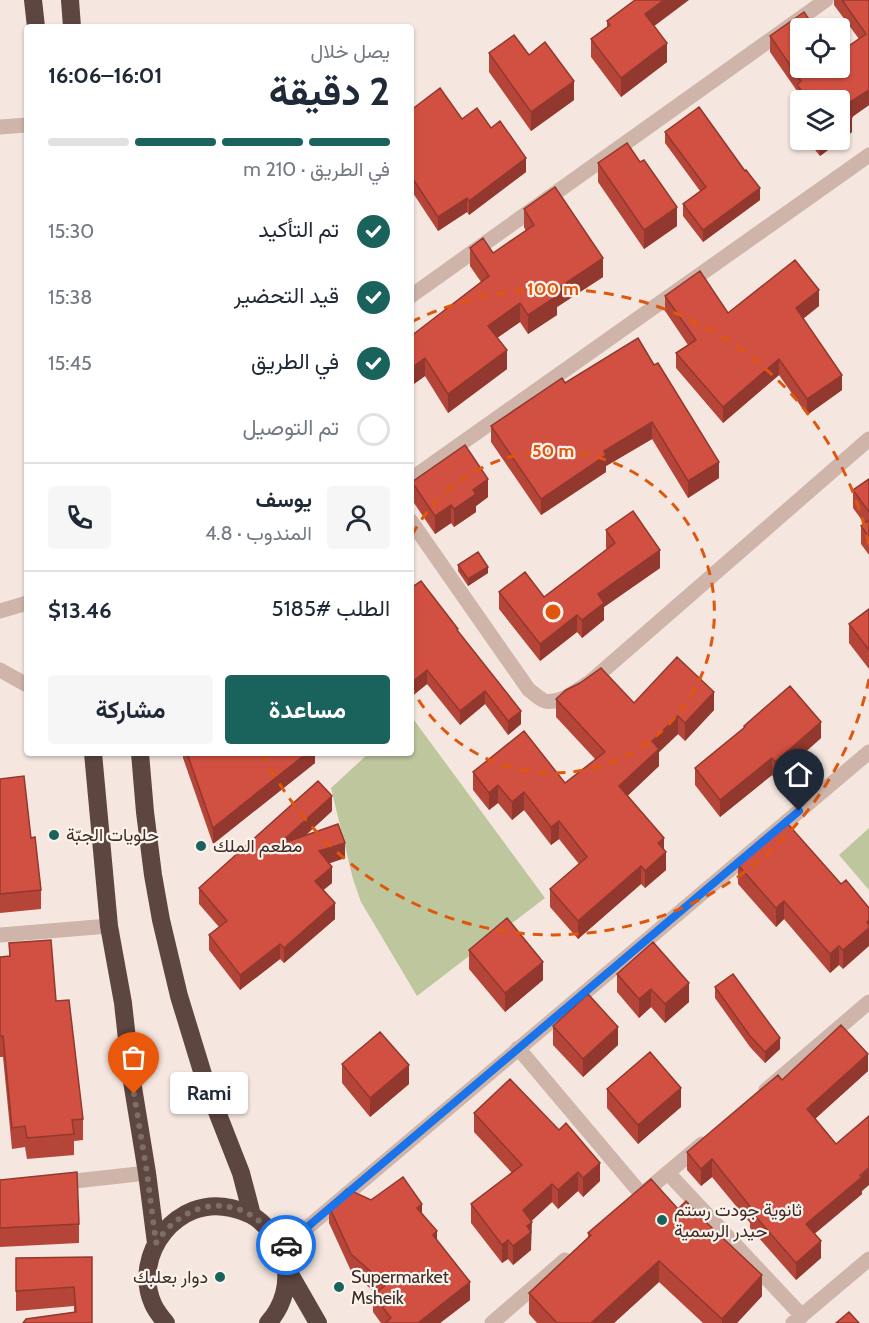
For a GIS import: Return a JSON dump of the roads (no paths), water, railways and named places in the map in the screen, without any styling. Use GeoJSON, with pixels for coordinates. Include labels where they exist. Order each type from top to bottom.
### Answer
{"type":"FeatureCollection","features":[{"type":"Feature","properties":{"kind":"highway"},"geometry":{"type":"LineString","coordinates":[[33,0],[36,24]]}},
{"type":"Feature","properties":{"kind":"highway"},"geometry":{"type":"LineString","coordinates":[[70,0],[72,24]]}},
{"type":"Feature","properties":{"kind":"highway"},"geometry":{"type":"LineString","coordinates":[[93,756],[109,926],[123,1003],[131,1075],[156,1243]]}},
{"type":"Feature","properties":{"kind":"highway"},"geometry":{"type":"LineString","coordinates":[[140,756],[153,875],[179,996],[205,1081],[241,1173],[252,1215]]}},
{"type":"Feature","properties":{"kind":"highway"},"geometry":{"type":"LineString","coordinates":[[166,1323],[153,1304],[148,1286],[148,1267],[156,1243],[164,1232],[185,1214],[212,1206],[226,1207],[252,1215],[269,1230],[282,1249],[287,1269],[318,1323]]}},
{"type":"Feature","properties":{"kind":"highway"},"geometry":{"type":"LineString","coordinates":[[268,1323],[282,1302],[287,1269]]}},
{"type":"Feature","properties":{"kind":"street"},"geometry":{"type":"LineString","coordinates":[[414,294],[826,0]]}},
{"type":"Feature","properties":{"kind":"street"},"geometry":{"type":"LineString","coordinates":[[0,127],[24,125]]}},
{"type":"Feature","properties":{"kind":"street"},"geometry":{"type":"LineString","coordinates":[[414,477],[869,155]]}},
{"type":"Feature","properties":{"kind":"street"},"geometry":{"type":"LineString","coordinates":[[414,525],[529,690],[543,700],[555,701],[590,682],[869,440]]}},
{"type":"Feature","properties":{"kind":"street"},"geometry":{"type":"LineString","coordinates":[[0,611],[24,604]]}},
{"type":"Feature","properties":{"kind":"street"},"geometry":{"type":"LineString","coordinates":[[0,670],[24,683]]}},
{"type":"Feature","properties":{"kind":"street"},"geometry":{"type":"LineString","coordinates":[[282,1249],[869,752]]}},
{"type":"Feature","properties":{"kind":"street"},"geometry":{"type":"LineString","coordinates":[[0,935],[109,926]]}},
{"type":"Feature","properties":{"kind":"street"},"geometry":{"type":"LineString","coordinates":[[750,1103],[869,1002]]}},
{"type":"Feature","properties":{"kind":"street"},"geometry":{"type":"LineString","coordinates":[[518,1048],[637,1198],[714,1134]]}},
{"type":"Feature","properties":{"kind":"street"},"geometry":{"type":"LineString","coordinates":[[45,1185],[147,1173]]}},
{"type":"Feature","properties":{"kind":"street"},"geometry":{"type":"LineString","coordinates":[[669,1173],[797,1319],[869,1259]]}},
{"type":"Feature","properties":{"kind":"street"},"geometry":{"type":"LineString","coordinates":[[492,1323],[580,1248]]}},
{"type":"Feature","properties":{"kind":"place","name":"حلويات الجبّة"},"geometry":{"type":"Point","coordinates":[54,835]}},
{"type":"Feature","properties":{"kind":"place","name":"مطعم الملك"},"geometry":{"type":"Point","coordinates":[201,846]}},
{"type":"Feature","properties":{"kind":"place","name":"Rami"},"geometry":{"type":"Point","coordinates":[134,1094]}},
{"type":"Feature","properties":{"kind":"place","name":"ثانوية جودت رستم حيدر الرسمية"},"geometry":{"type":"Point","coordinates":[662,1220]}},
{"type":"Feature","properties":{"kind":"place","name":"دوار بعلبك"},"geometry":{"type":"Point","coordinates":[220,1277]}},
{"type":"Feature","properties":{"kind":"place","name":"Supermarket Msheik"},"geometry":{"type":"Point","coordinates":[339,1287]}}]}
